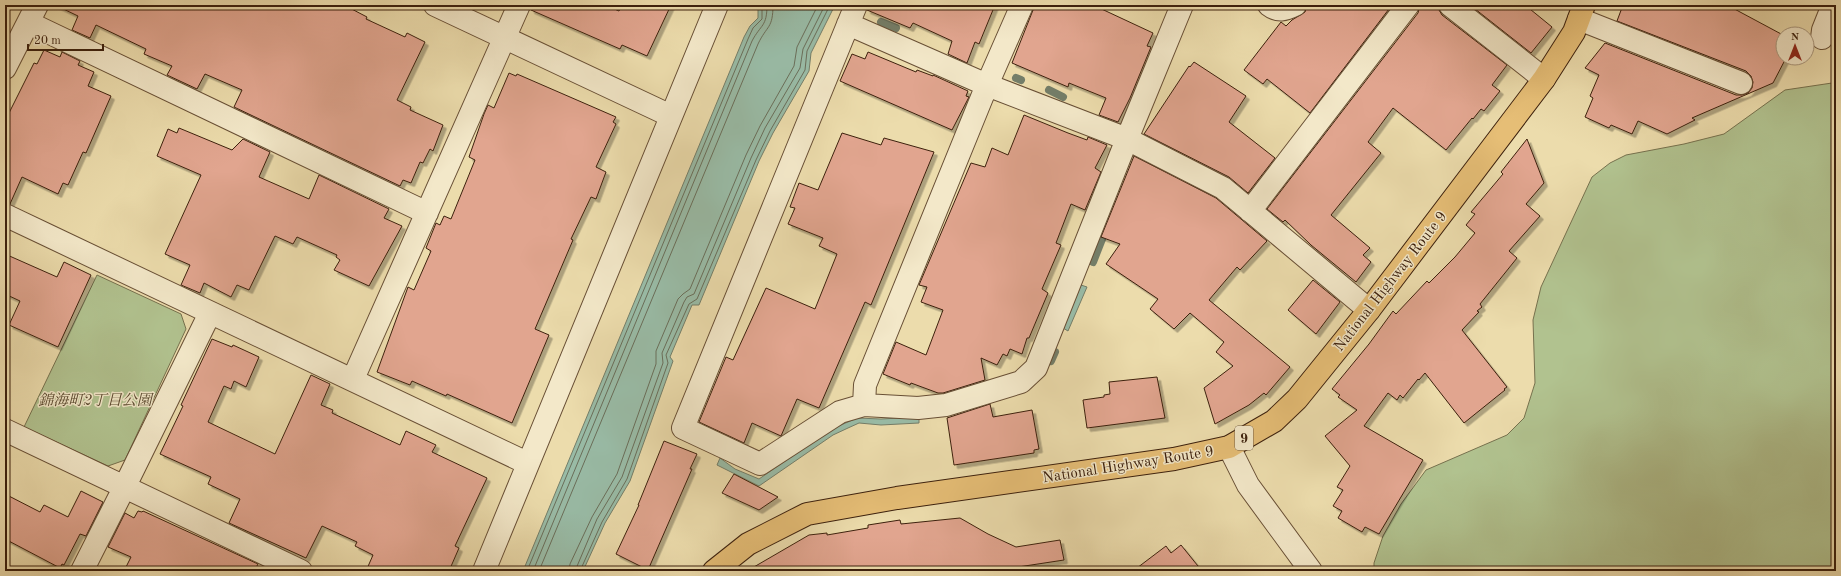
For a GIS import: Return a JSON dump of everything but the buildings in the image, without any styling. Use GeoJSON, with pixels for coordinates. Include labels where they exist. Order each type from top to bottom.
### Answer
{"type":"FeatureCollection","features":[{"type":"Feature","properties":{"kind":"highway","name":"National Highway Route 9"},"geometry":{"type":"LineString","coordinates":[[716,570],[748,544],[807,514],[897,498],[1174,459],[1228,447],[1274,421],[1297,399],[1369,310],[1544,79],[1574,32],[1582,12]]}},
{"type":"Feature","properties":{"kind":"street"},"geometry":{"type":"LineString","coordinates":[[435,5],[671,116]]}},
{"type":"Feature","properties":{"kind":"street"},"geometry":{"type":"LineString","coordinates":[[353,379],[519,5]]}},
{"type":"Feature","properties":{"kind":"street"},"geometry":{"type":"LineString","coordinates":[[484,571],[527,463],[717,5]]}},
{"type":"Feature","properties":{"kind":"street"},"geometry":{"type":"LineString","coordinates":[[864,405],[865,385],[987,85],[1022,5]]}},
{"type":"Feature","properties":{"kind":"street"},"geometry":{"type":"LineString","coordinates":[[1182,5],[1127,139],[1036,368],[1021,382],[946,405],[918,408],[864,405],[840,412],[760,464],[683,428],[852,15],[987,85],[1127,139],[1223,188],[1369,310]]}},
{"type":"Feature","properties":{"kind":"street"},"geometry":{"type":"LineString","coordinates":[[1268,5],[1282,10],[1295,5]]}},
{"type":"Feature","properties":{"kind":"street"},"geometry":{"type":"LineString","coordinates":[[1250,211],[1408,5]]}},
{"type":"Feature","properties":{"kind":"street"},"geometry":{"type":"LineString","coordinates":[[1450,5],[1544,79]]}},
{"type":"Feature","properties":{"kind":"street"},"geometry":{"type":"LineString","coordinates":[[1822,38],[1823,30],[1833,5]]}},
{"type":"Feature","properties":{"kind":"street"},"geometry":{"type":"LineString","coordinates":[[1582,12],[1741,83]]}},
{"type":"Feature","properties":{"kind":"street"},"geometry":{"type":"LineString","coordinates":[[5,68],[33,14],[427,213]]}},
{"type":"Feature","properties":{"kind":"street"},"geometry":{"type":"LineString","coordinates":[[5,215],[210,313],[353,379],[527,463]]}},
{"type":"Feature","properties":{"kind":"street"},"geometry":{"type":"LineString","coordinates":[[82,571],[126,486],[210,313]]}},
{"type":"Feature","properties":{"kind":"street"},"geometry":{"type":"LineString","coordinates":[[5,430],[126,486],[278,566],[302,571]]}},
{"type":"Feature","properties":{"kind":"street"},"geometry":{"type":"LineString","coordinates":[[1228,447],[1248,485],[1311,571]]}},
{"type":"Feature","properties":{"kind":"green space"},"geometry":{"type":"Polygon","coordinates":[[[1836,83],[1836,571],[1374,571],[1374,563],[1383,536],[1401,504],[1426,470],[1507,435],[1524,418],[1535,383],[1533,320],[1541,287],[1592,177],[1610,163],[1626,155],[1684,144],[1724,134],[1785,90],[1836,83]]]}},
{"type":"Feature","properties":{"kind":"green space","name":"錦海町2丁目公園"},"geometry":{"type":"Polygon","coordinates":[[[97,275],[181,314],[186,329],[125,460],[108,466],[24,427],[97,275]]]}},
{"type":"Feature","properties":{"kind":"water"},"geometry":{"type":"Polygon","coordinates":[[[758,5],[835,5],[811,53],[809,71],[773,133],[759,161],[699,305],[692,305],[670,357],[673,361],[630,481],[605,523],[583,571],[523,571],[744,37],[750,26],[758,18],[758,5]]]}},
{"type":"Feature","properties":{"kind":"water"},"geometry":{"type":"Polygon","coordinates":[[[1081,285],[1087,287],[1068,331],[1063,328],[1081,285]]]}},
{"type":"Feature","properties":{"kind":"water"},"geometry":{"type":"Polygon","coordinates":[[[919,417],[919,423],[881,425],[859,423],[833,435],[759,486],[717,465],[720,458],[735,469],[759,479],[832,429],[857,418],[881,419],[919,417]]]}},
{"type":"Feature","properties":{"kind":"waterway"},"geometry":{"type":"LineString","coordinates":[[881,22],[896,28]]}},
{"type":"Feature","properties":{"kind":"waterway"},"geometry":{"type":"LineString","coordinates":[[1016,78],[1021,80]]}},
{"type":"Feature","properties":{"kind":"waterway"},"geometry":{"type":"LineString","coordinates":[[1049,90],[1063,97]]}},
{"type":"Feature","properties":{"kind":"waterway"},"geometry":{"type":"LineString","coordinates":[[1093,262],[1102,239]]}},
{"type":"Feature","properties":{"kind":"waterway"},"geometry":{"type":"LineString","coordinates":[[1051,361],[1055,352]]}}]}
